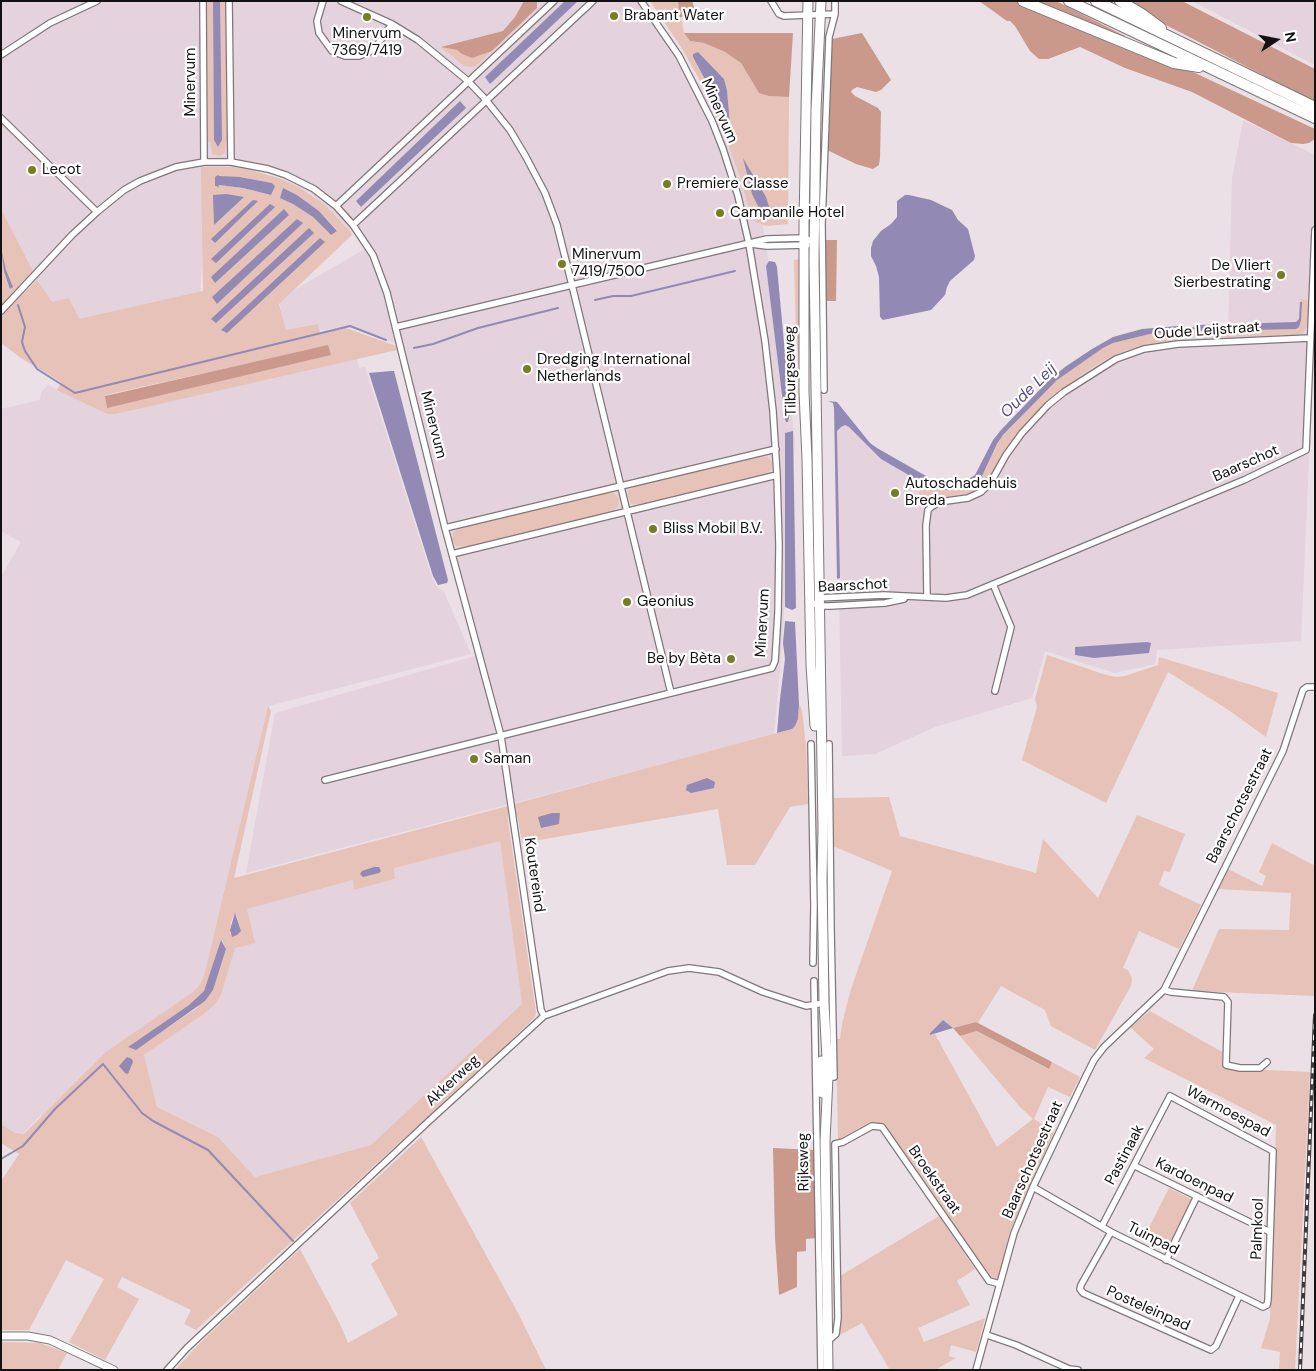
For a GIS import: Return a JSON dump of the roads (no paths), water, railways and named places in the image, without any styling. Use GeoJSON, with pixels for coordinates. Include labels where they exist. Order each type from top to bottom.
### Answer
{"type":"FeatureCollection","features":[{"type":"Feature","properties":{"kind":"highway"},"geometry":{"type":"LineString","coordinates":[[1023,1],[1174,63],[1210,68]]}},
{"type":"Feature","properties":{"kind":"highway"},"geometry":{"type":"LineString","coordinates":[[1069,1],[1210,68],[1314,112]]}},
{"type":"Feature","properties":{"kind":"highway"},"geometry":{"type":"LineString","coordinates":[[1096,1],[1184,44],[1314,112]]}},
{"type":"Feature","properties":{"kind":"highway"},"geometry":{"type":"LineString","coordinates":[[1120,1],[1184,44]]}},
{"type":"Feature","properties":{"kind":"main road","name":"Tilburgseweg"},"geometry":{"type":"LineString","coordinates":[[808,1],[804,242],[804,392],[808,469],[811,665],[819,741]]}},
{"type":"Feature","properties":{"kind":"main road","name":"Tilburgseweg"},"geometry":{"type":"LineString","coordinates":[[819,741],[814,242],[816,118],[821,1]]}},
{"type":"Feature","properties":{"kind":"main road","name":"Rijksweg"},"geometry":{"type":"LineString","coordinates":[[819,741],[824,829],[818,878],[819,1004],[824,1035],[821,1058],[825,1077],[824,1342],[828,1370]]}},
{"type":"Feature","properties":{"kind":"street"},"geometry":{"type":"LineString","coordinates":[[1,55],[50,23],[98,1]]}},
{"type":"Feature","properties":{"kind":"street","name":"Minervum"},"geometry":{"type":"LineString","coordinates":[[203,1],[204,162]]}},
{"type":"Feature","properties":{"kind":"street"},"geometry":{"type":"LineString","coordinates":[[229,1],[232,162]]}},
{"type":"Feature","properties":{"kind":"street"},"geometry":{"type":"LineString","coordinates":[[323,1],[317,21],[319,33],[332,51],[345,56],[359,56],[375,48],[392,24]]}},
{"type":"Feature","properties":{"kind":"street"},"geometry":{"type":"LineString","coordinates":[[341,1],[365,10],[418,40],[468,82],[486,100],[510,130],[545,193],[557,225],[671,694]]}},
{"type":"Feature","properties":{"kind":"street"},"geometry":{"type":"LineString","coordinates":[[336,206],[554,1]]}},
{"type":"Feature","properties":{"kind":"street"},"geometry":{"type":"LineString","coordinates":[[353,225],[593,1]]}},
{"type":"Feature","properties":{"kind":"street","name":"Minervum"},"geometry":{"type":"LineString","coordinates":[[324,780],[772,668],[775,661],[779,538],[776,449],[766,341],[749,244],[733,180],[712,121],[679,56],[640,1]]}},
{"type":"Feature","properties":{"kind":"street"},"geometry":{"type":"LineString","coordinates":[[771,1],[779,14],[784,16],[821,13],[835,14]]}},
{"type":"Feature","properties":{"kind":"street"},"geometry":{"type":"LineString","coordinates":[[824,390],[822,214],[829,37],[835,14],[835,1]]}},
{"type":"Feature","properties":{"kind":"street"},"geometry":{"type":"LineString","coordinates":[[1,118],[97,212]]}},
{"type":"Feature","properties":{"kind":"street","name":"Minervum"},"geometry":{"type":"LineString","coordinates":[[1,311],[72,235],[97,212],[124,190],[140,180],[176,167],[204,162],[232,162],[253,165],[286,175],[314,190],[336,206],[353,225],[370,249],[380,271],[396,327],[445,528],[501,736]]}},
{"type":"Feature","properties":{"kind":"street","name":"Baarschot"},"geometry":{"type":"LineString","coordinates":[[809,601],[885,603],[910,597],[946,598],[967,595],[1244,480],[1306,450],[1315,230]]}},
{"type":"Feature","properties":{"kind":"street"},"geometry":{"type":"LineString","coordinates":[[396,327],[767,239],[814,242]]}},
{"type":"Feature","properties":{"kind":"street","name":"Oude Leijstraat"},"geometry":{"type":"LineString","coordinates":[[927,597],[926,526],[927,514],[931,507],[939,502],[968,498],[982,492],[991,482],[1022,433],[1048,405],[1064,392],[1116,358],[1144,349],[1178,344],[1310,338]]}},
{"type":"Feature","properties":{"kind":"street"},"geometry":{"type":"LineString","coordinates":[[445,528],[776,449]]}},
{"type":"Feature","properties":{"kind":"street"},"geometry":{"type":"LineString","coordinates":[[452,554],[777,475]]}},
{"type":"Feature","properties":{"kind":"street"},"geometry":{"type":"LineString","coordinates":[[993,584],[1011,627],[996,691]]}},
{"type":"Feature","properties":{"kind":"street","name":"Baarschotsestraat"},"geometry":{"type":"LineString","coordinates":[[976,1370],[1014,1233],[1033,1187],[1094,1060],[1104,1047],[1164,990],[1283,750],[1303,690],[1307,687],[1315,687]]}},
{"type":"Feature","properties":{"kind":"street","name":"Koutereind"},"geometry":{"type":"LineString","coordinates":[[501,736],[540,1000],[544,1016]]}},
{"type":"Feature","properties":{"kind":"street","name":"Rijksweg"},"geometry":{"type":"LineString","coordinates":[[813,963],[818,878],[819,741]]}},
{"type":"Feature","properties":{"kind":"street","name":"Rijksweg"},"geometry":{"type":"LineString","coordinates":[[824,829],[834,1077],[825,1077]]}},
{"type":"Feature","properties":{"kind":"street","name":"Akkerweg"},"geometry":{"type":"LineString","coordinates":[[167,1370],[187,1348],[544,1016],[668,971],[689,968],[719,972],[763,992],[806,1006],[819,1004]]}},
{"type":"Feature","properties":{"kind":"street","name":"Rijksweg"},"geometry":{"type":"LineString","coordinates":[[814,981],[819,1004],[824,1342],[821,1370]]}},
{"type":"Feature","properties":{"kind":"street"},"geometry":{"type":"LineString","coordinates":[[1164,990],[1224,996],[1228,1002],[1226,1065],[1240,1068],[1260,1068],[1268,1062]]}},
{"type":"Feature","properties":{"kind":"street","name":"Warmoespad"},"geometry":{"type":"LineString","coordinates":[[1170,1096],[1273,1151]]}},
{"type":"Feature","properties":{"kind":"street","name":"Pastinaak"},"geometry":{"type":"LineString","coordinates":[[1102,1226],[1170,1096]]}},
{"type":"Feature","properties":{"kind":"street","name":"Broekstraat"},"geometry":{"type":"LineString","coordinates":[[835,1144],[843,1142],[872,1126],[882,1127],[989,1281],[1000,1284]]}},
{"type":"Feature","properties":{"kind":"street","name":"Rijksweg"},"geometry":{"type":"LineString","coordinates":[[824,1342],[836,1334],[838,1318],[835,1144]]}},
{"type":"Feature","properties":{"kind":"street","name":"Palmkool"},"geometry":{"type":"LineString","coordinates":[[1266,1307],[1268,1300],[1273,1151]]}},
{"type":"Feature","properties":{"kind":"street","name":"Kardoenpad"},"geometry":{"type":"LineString","coordinates":[[1135,1166],[1270,1232]]}},
{"type":"Feature","properties":{"kind":"street","name":"Tuinpad"},"geometry":{"type":"LineString","coordinates":[[1033,1187],[1110,1232],[1260,1307],[1266,1307]]}},
{"type":"Feature","properties":{"kind":"street"},"geometry":{"type":"LineString","coordinates":[[1166,1260],[1197,1196]]}},
{"type":"Feature","properties":{"kind":"street","name":"Posteleinpad"},"geometry":{"type":"LineString","coordinates":[[1110,1232],[1081,1285],[1080,1288],[1083,1293],[1212,1350],[1216,1346],[1239,1296]]}},
{"type":"Feature","properties":{"kind":"street"},"geometry":{"type":"LineString","coordinates":[[987,1334],[1069,1369],[1078,1370]]}},
{"type":"Feature","properties":{"kind":"street"},"geometry":{"type":"LineString","coordinates":[[1,1336],[28,1336],[50,1340],[114,1370]]}},
{"type":"Feature","properties":{"kind":"street"},"geometry":{"type":"LineString","coordinates":[[1051,1370],[1054,1363]]}},
{"type":"Feature","properties":{"kind":"waterway"},"geometry":{"type":"LineString","coordinates":[[595,300],[613,296],[631,296],[735,271]]}},
{"type":"Feature","properties":{"kind":"waterway"},"geometry":{"type":"LineString","coordinates":[[18,305],[25,327],[22,342],[25,351],[37,369],[75,393],[350,326],[386,340]]}},
{"type":"Feature","properties":{"kind":"waterway"},"geometry":{"type":"LineString","coordinates":[[414,348],[433,344],[478,328],[558,308]]}},
{"type":"Feature","properties":{"kind":"waterway","name":"Oude Leij"},"geometry":{"type":"LineString","coordinates":[[1178,329],[1200,328]]}},
{"type":"Feature","properties":{"kind":"waterway"},"geometry":{"type":"LineString","coordinates":[[1,1159],[23,1146],[55,1109],[103,1064],[142,1113],[153,1121],[208,1150],[293,1241]]}},
{"type":"Feature","properties":{"kind":"railway"},"geometry":{"type":"LineString","coordinates":[[1300,1370],[1315,1015]]}},
{"type":"Feature","properties":{"kind":"place","name":"Brabant Water"},"geometry":{"type":"Point","coordinates":[614,16]}},
{"type":"Feature","properties":{"kind":"place","name":"Minervum 7369/7419"},"geometry":{"type":"Point","coordinates":[367,17]}},
{"type":"Feature","properties":{"kind":"place","name":"Lecot"},"geometry":{"type":"Point","coordinates":[32,170]}},
{"type":"Feature","properties":{"kind":"place","name":"Premiere Classe"},"geometry":{"type":"Point","coordinates":[667,184]}},
{"type":"Feature","properties":{"kind":"place","name":"Campanile Hotel"},"geometry":{"type":"Point","coordinates":[720,213]}},
{"type":"Feature","properties":{"kind":"place","name":"Minervum 7419/7500"},"geometry":{"type":"Point","coordinates":[562,264]}},
{"type":"Feature","properties":{"kind":"place","name":"De Vliert Sierbestrating"},"geometry":{"type":"Point","coordinates":[1281,275]}},
{"type":"Feature","properties":{"kind":"place","name":"Dredging International Netherlands"},"geometry":{"type":"Point","coordinates":[527,369]}},
{"type":"Feature","properties":{"kind":"place","name":"Autoschadehuis Breda"},"geometry":{"type":"Point","coordinates":[895,493]}},
{"type":"Feature","properties":{"kind":"place","name":"Bliss Mobil B.V."},"geometry":{"type":"Point","coordinates":[653,529]}},
{"type":"Feature","properties":{"kind":"place","name":"Geonius"},"geometry":{"type":"Point","coordinates":[627,602]}},
{"type":"Feature","properties":{"kind":"place","name":"Be by Bèta"},"geometry":{"type":"Point","coordinates":[731,659]}},
{"type":"Feature","properties":{"kind":"place","name":"Saman"},"geometry":{"type":"Point","coordinates":[474,759]}}]}
